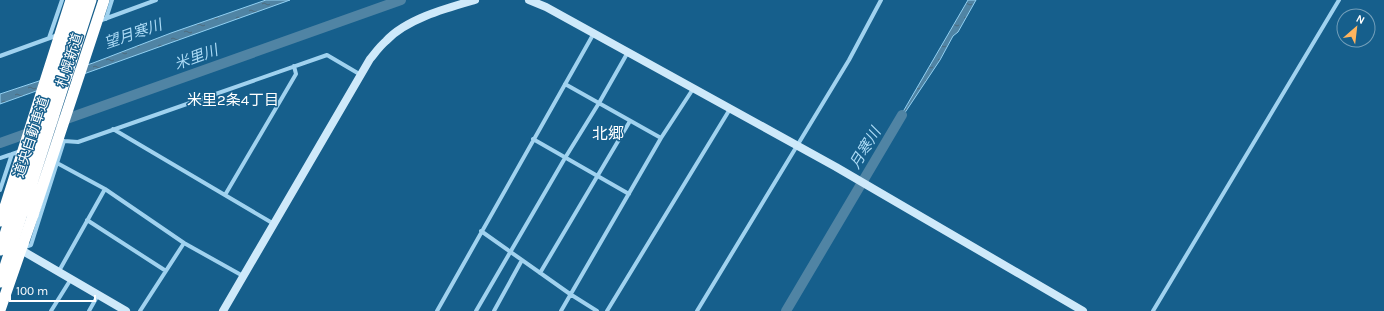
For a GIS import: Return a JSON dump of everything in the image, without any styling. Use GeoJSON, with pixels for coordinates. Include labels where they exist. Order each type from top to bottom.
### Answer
{"type":"FeatureCollection","features":[{"type":"Feature","properties":{"kind":"highway","name":"札幌新道"},"geometry":{"type":"LineString","coordinates":[[0,221],[71,0]]}},
{"type":"Feature","properties":{"kind":"highway","name":"道央自動車道"},"geometry":{"type":"LineString","coordinates":[[0,250],[80,0]]}},
{"type":"Feature","properties":{"kind":"highway","name":"道央自動車道"},"geometry":{"type":"LineString","coordinates":[[0,282],[91,0]]}},
{"type":"Feature","properties":{"kind":"highway","name":"札幌新道"},"geometry":{"type":"LineString","coordinates":[[0,310],[104,0]]}},
{"type":"Feature","properties":{"kind":"street"},"geometry":{"type":"LineString","coordinates":[[49,38],[62,0]]}},
{"type":"Feature","properties":{"kind":"street"},"geometry":{"type":"LineString","coordinates":[[106,19],[112,0]]}},
{"type":"Feature","properties":{"kind":"street"},"geometry":{"type":"LineString","coordinates":[[0,56],[156,0]]}},
{"type":"Feature","properties":{"kind":"street"},"geometry":{"type":"LineString","coordinates":[[223,311],[370,60],[387,40],[406,26],[457,2],[475,0]]}},
{"type":"Feature","properties":{"kind":"street"},"geometry":{"type":"LineString","coordinates":[[529,0],[546,7],[594,33],[798,146],[1083,311]]}},
{"type":"Feature","properties":{"kind":"street"},"geometry":{"type":"LineString","coordinates":[[697,311],[798,146],[849,60],[882,0]]}},
{"type":"Feature","properties":{"kind":"street"},"geometry":{"type":"LineString","coordinates":[[1153,311],[1339,0]]}},
{"type":"Feature","properties":{"kind":"street"},"geometry":{"type":"LineString","coordinates":[[436,311],[594,33]]}},
{"type":"Feature","properties":{"kind":"street"},"geometry":{"type":"LineString","coordinates":[[476,311],[628,52]]}},
{"type":"Feature","properties":{"kind":"street"},"geometry":{"type":"LineString","coordinates":[[0,158],[64,141],[78,142],[327,55],[361,75]]}},
{"type":"Feature","properties":{"kind":"street"},"geometry":{"type":"LineString","coordinates":[[225,195],[296,74],[294,66]]}},
{"type":"Feature","properties":{"kind":"street"},"geometry":{"type":"LineString","coordinates":[[565,84],[661,138]]}},
{"type":"Feature","properties":{"kind":"street"},"geometry":{"type":"LineString","coordinates":[[561,311],[661,138],[693,89]]}},
{"type":"Feature","properties":{"kind":"street"},"geometry":{"type":"LineString","coordinates":[[608,311],[730,109]]}},
{"type":"Feature","properties":{"kind":"street"},"geometry":{"type":"LineString","coordinates":[[540,273],[630,121]]}},
{"type":"Feature","properties":{"kind":"street"},"geometry":{"type":"LineString","coordinates":[[113,129],[274,224]]}},
{"type":"Feature","properties":{"kind":"street"},"geometry":{"type":"LineString","coordinates":[[533,140],[629,194]]}},
{"type":"Feature","properties":{"kind":"street"},"geometry":{"type":"LineString","coordinates":[[20,249],[31,245],[64,141]]}},
{"type":"Feature","properties":{"kind":"street"},"geometry":{"type":"LineString","coordinates":[[0,190],[12,154]]}},
{"type":"Feature","properties":{"kind":"street"},"geometry":{"type":"LineString","coordinates":[[57,163],[105,189],[184,243],[243,276]]}},
{"type":"Feature","properties":{"kind":"street"},"geometry":{"type":"LineString","coordinates":[[59,271],[105,189]]}},
{"type":"Feature","properties":{"kind":"street"},"geometry":{"type":"LineString","coordinates":[[87,220],[166,271]]}},
{"type":"Feature","properties":{"kind":"street"},"geometry":{"type":"LineString","coordinates":[[481,231],[570,294],[597,311]]}},
{"type":"Feature","properties":{"kind":"street"},"geometry":{"type":"LineString","coordinates":[[0,238],[126,311]]}},
{"type":"Feature","properties":{"kind":"street"},"geometry":{"type":"LineString","coordinates":[[140,311],[184,243]]}},
{"type":"Feature","properties":{"kind":"street"},"geometry":{"type":"LineString","coordinates":[[494,311],[522,260]]}},
{"type":"Feature","properties":{"kind":"street"},"geometry":{"type":"LineString","coordinates":[[51,311],[71,279]]}},
{"type":"Feature","properties":{"kind":"street"},"geometry":{"type":"LineString","coordinates":[[89,311],[98,295]]}},
{"type":"Feature","properties":{"kind":"water"},"geometry":{"type":"Polygon","coordinates":[[[266,0],[290,0],[0,104],[0,94],[93,63],[171,33],[266,0]]]}},
{"type":"Feature","properties":{"kind":"water"},"geometry":{"type":"Polygon","coordinates":[[[968,0],[976,0],[958,32],[953,36],[940,60],[886,141],[968,0]]]}},
{"type":"Feature","properties":{"kind":"waterway","name":"米里川"},"geometry":{"type":"LineString","coordinates":[[58,122],[401,0]]}},
{"type":"Feature","properties":{"kind":"waterway","name":"月寒川"},"geometry":{"type":"LineString","coordinates":[[786,311],[902,115]]}},
{"type":"Feature","properties":{"kind":"waterway","name":"米里川"},"geometry":{"type":"LineString","coordinates":[[0,143],[34,131]]}},
{"type":"Feature","properties":{"kind":"district","name":"米里2条4丁目"},"geometry":{"type":"Point","coordinates":[233,100]}},
{"type":"Feature","properties":{"kind":"district","name":"北郷"},"geometry":{"type":"Point","coordinates":[608,133]}},
{"type":"Feature","properties":{"kind":"water label","name":"望月寒川"},"geometry":{"type":"Point","coordinates":[133,34]}}]}
